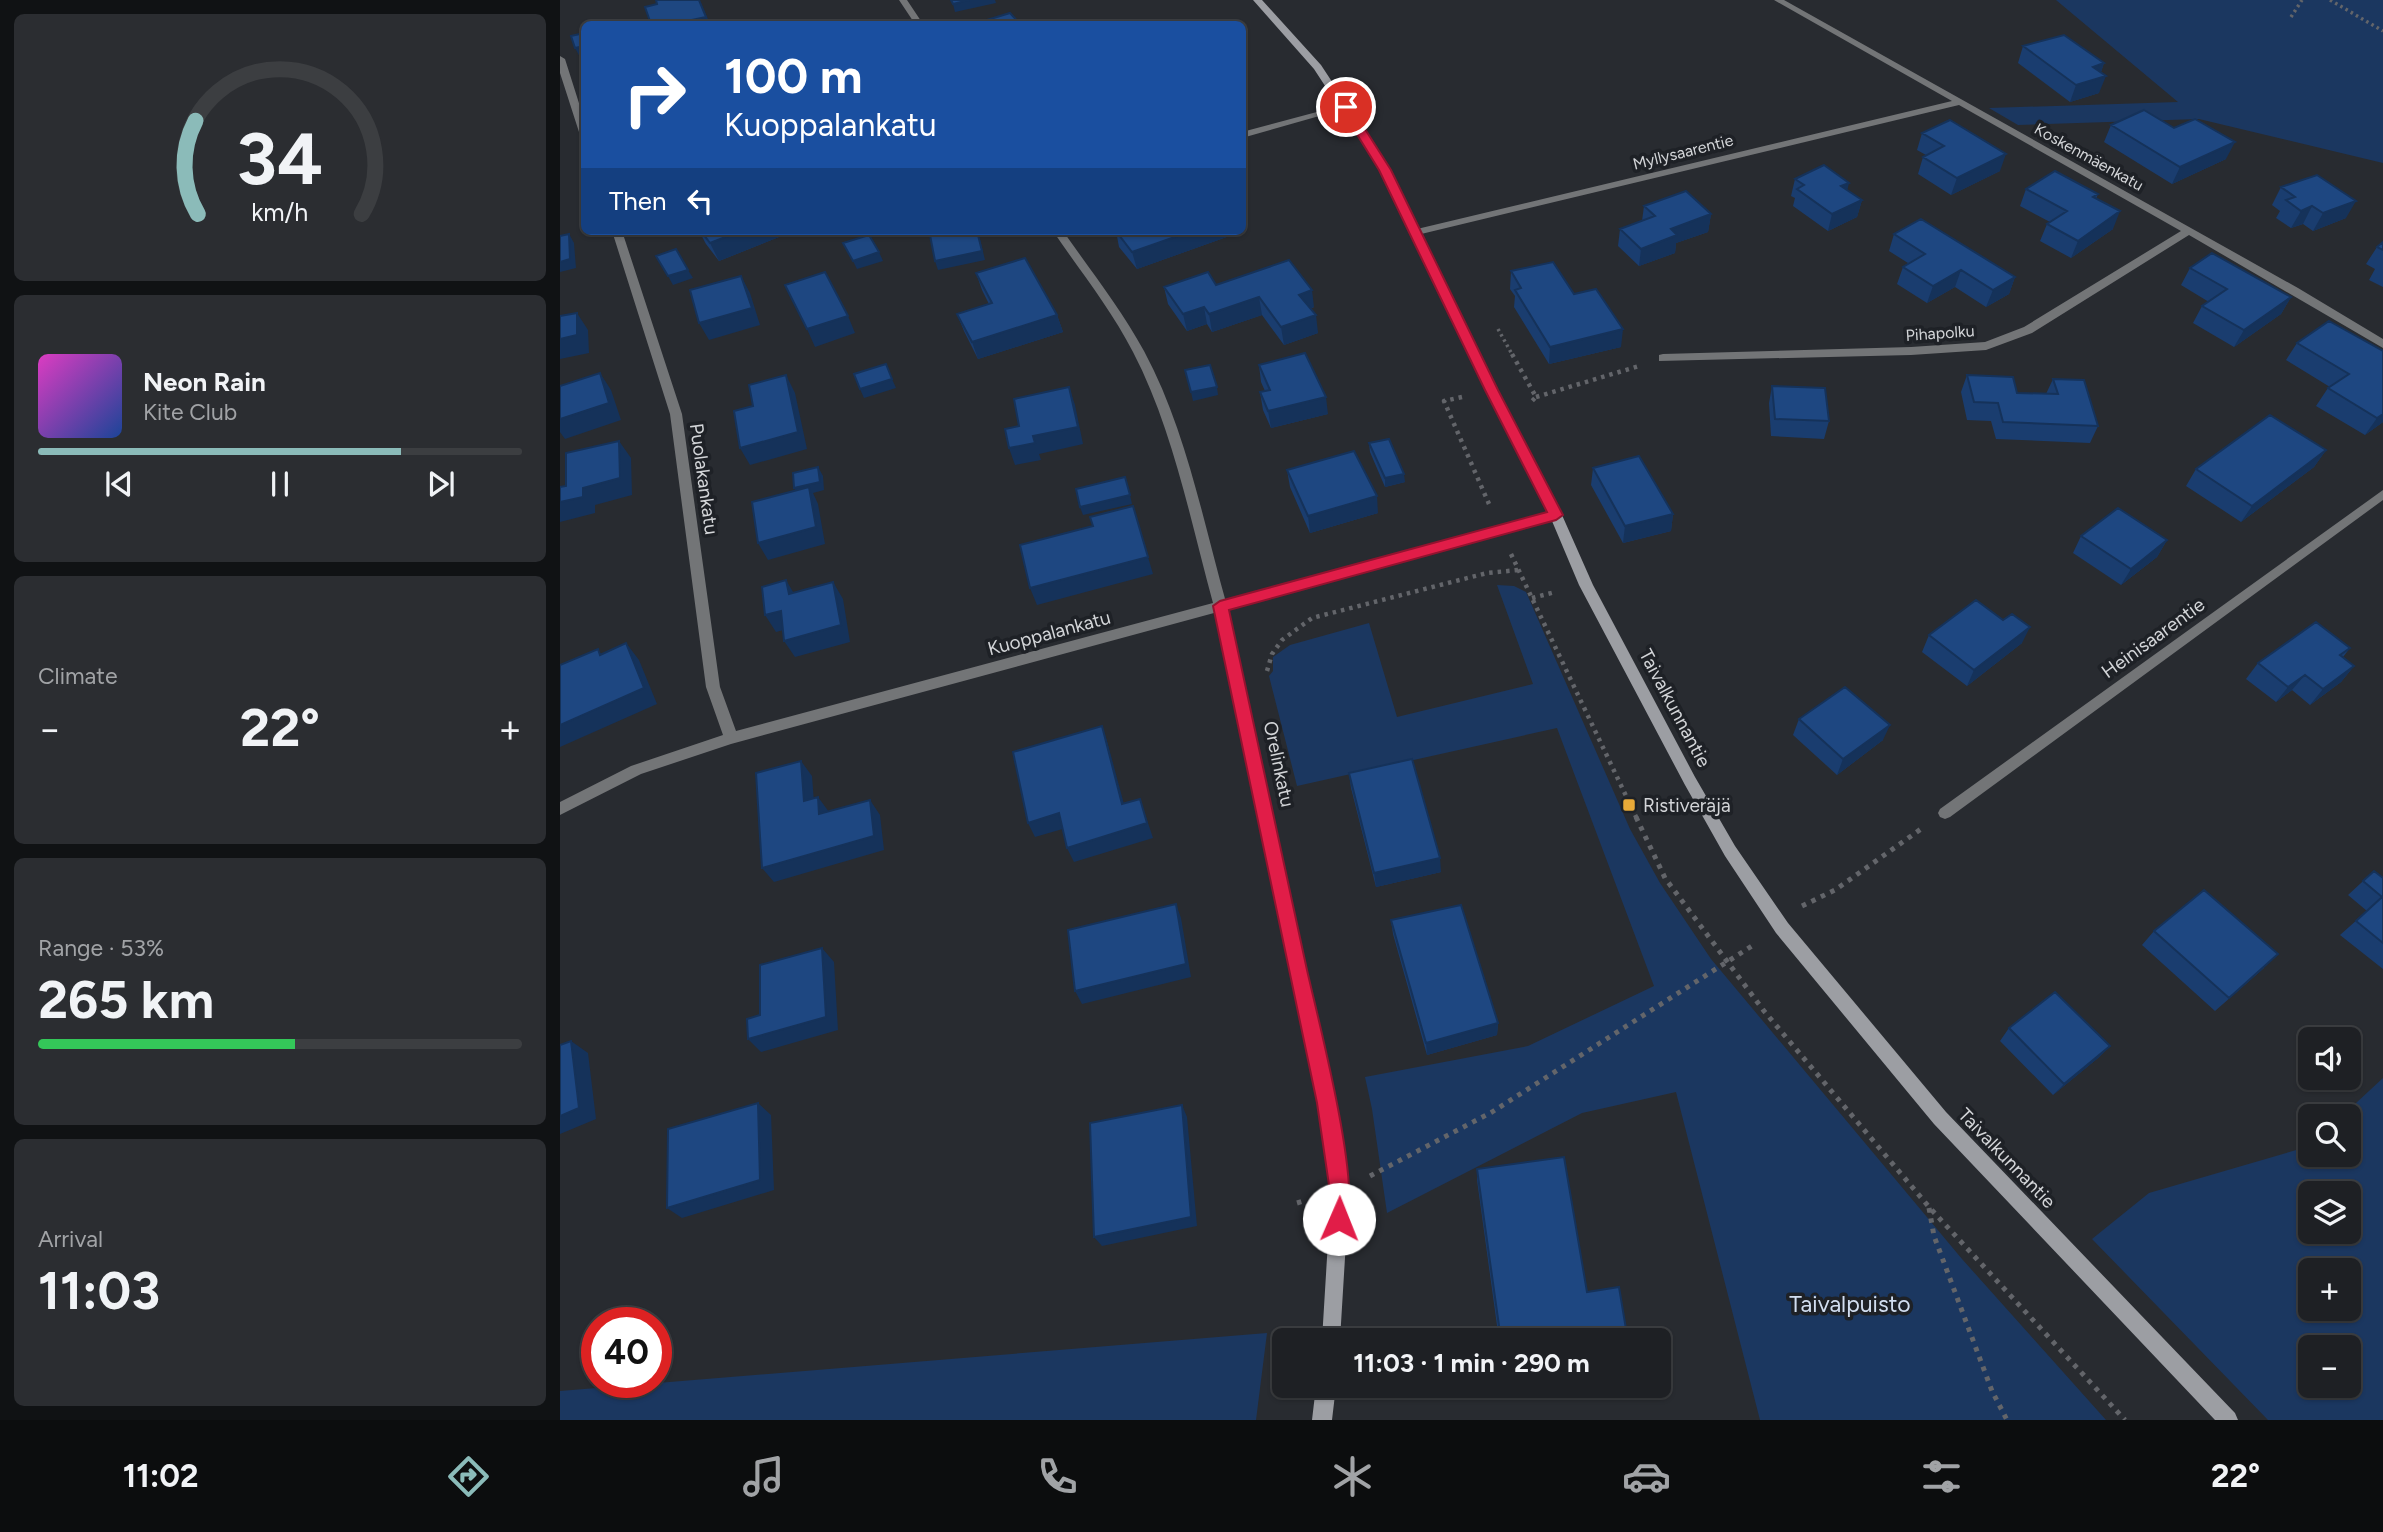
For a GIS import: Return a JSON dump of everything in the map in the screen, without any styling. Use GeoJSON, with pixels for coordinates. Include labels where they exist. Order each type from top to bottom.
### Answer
{"type":"FeatureCollection","features":[{"type":"Feature","properties":{"kind":"street"},"geometry":{"type":"LineString","coordinates":[[903,0],[917,21]]}},
{"type":"Feature","properties":{"kind":"street","name":"Taivalkunnantie"},"geometry":{"type":"LineString","coordinates":[[1256,0],[1318,67],[1385,170],[1556,515],[1586,585],[1671,747],[1730,851],[1782,928],[1940,1118],[2228,1420]]}},
{"type":"Feature","properties":{"kind":"street","name":"Koskenmäenkatu"},"geometry":{"type":"LineString","coordinates":[[1778,0],[2294,290],[2383,344]]}},
{"type":"Feature","properties":{"kind":"street"},"geometry":{"type":"LineString","coordinates":[[560,59],[581,123]]}},
{"type":"Feature","properties":{"kind":"street","name":"Myllysaarentie"},"geometry":{"type":"LineString","coordinates":[[1417,232],[1957,103]]}},
{"type":"Feature","properties":{"kind":"street"},"geometry":{"type":"LineString","coordinates":[[1246,134],[1346,107]]}},
{"type":"Feature","properties":{"kind":"street","name":"Pihapolku"},"geometry":{"type":"LineString","coordinates":[[1663,358],[1910,351],[1986,346],[2028,330],[2188,231]]}},
{"type":"Feature","properties":{"kind":"street","name":"Puolakankatu"},"geometry":{"type":"LineString","coordinates":[[618,235],[676,414],[713,687],[731,738]]}},
{"type":"Feature","properties":{"kind":"street","name":"Orelinkatu"},"geometry":{"type":"LineString","coordinates":[[1061,235],[1121,324],[1147,369],[1166,417],[1220,606],[1327,1103],[1340,1192],[1332,1328]]}},
{"type":"Feature","properties":{"kind":"street","name":"Heinisaarentie"},"geometry":{"type":"LineString","coordinates":[[1945,813],[2383,494]]}},
{"type":"Feature","properties":{"kind":"street","name":"Kuoppalankatu"},"geometry":{"type":"LineString","coordinates":[[560,809],[636,770],[731,738],[1556,515]]}},
{"type":"Feature","properties":{"kind":"street"},"geometry":{"type":"LineString","coordinates":[[1322,1420],[1325,1398]]}},
{"type":"Feature","properties":{"kind":"path"},"geometry":{"type":"LineString","coordinates":[[2291,17],[2302,0]]}},
{"type":"Feature","properties":{"kind":"path"},"geometry":{"type":"LineString","coordinates":[[2330,0],[2383,31]]}},
{"type":"Feature","properties":{"kind":"path"},"geometry":{"type":"LineString","coordinates":[[1536,397],[1663,358]]}},
{"type":"Feature","properties":{"kind":"path"},"geometry":{"type":"LineString","coordinates":[[1268,671],[1268,659],[1275,648],[1296,626],[1312,618],[1486,573],[1518,570]]}},
{"type":"Feature","properties":{"kind":"path"},"geometry":{"type":"LineString","coordinates":[[1802,906],[1835,890],[1945,813]]}},
{"type":"Feature","properties":{"kind":"path"},"geometry":{"type":"LineString","coordinates":[[1297,1203],[1340,1192],[1492,1112],[1725,960]]}},
{"type":"Feature","properties":{"kind":"path"},"geometry":{"type":"LineString","coordinates":[[1929,1207],[1934,1236],[1992,1391],[2007,1420]]}},
{"type":"Feature","properties":{"kind":"green space"},"geometry":{"type":"Polygon","coordinates":[[[2056,0],[2383,0],[2383,163],[2199,119],[2018,125],[1989,108],[2178,102],[2056,0]]]}},
{"type":"Feature","properties":{"kind":"green space","name":"Taivalpuisto"},"geometry":{"type":"Polygon","coordinates":[[[1497,585],[1514,586],[1526,592],[1630,829],[1660,883],[1711,959],[1962,1259],[2106,1420],[1760,1420],[1676,1092],[1582,1113],[1387,1213],[1365,1077],[1528,1046],[1654,986],[1557,728],[1297,786],[1269,676],[1273,671],[1273,657],[1290,645],[1369,623],[1397,717],[1533,684],[1497,585]]]}},
{"type":"Feature","properties":{"kind":"green space"},"geometry":{"type":"Polygon","coordinates":[[[2383,1078],[2383,1420],[2268,1420],[2092,1239],[2149,1193],[2298,1150],[2298,1167],[2361,1167],[2361,1104],[2355,1104],[2383,1078]]]}},
{"type":"Feature","properties":{"kind":"green space"},"geometry":{"type":"Polygon","coordinates":[[[1267,1333],[1256,1420],[560,1420],[560,1391],[581,1389],[581,1398],[672,1398],[672,1382],[1267,1333]]]}},
{"type":"Feature","properties":{"kind":"building"},"geometry":{"type":"Polygon","coordinates":[[[656,0],[699,0],[706,17],[687,21],[650,21],[645,7],[657,4],[656,0]]]}},
{"type":"Feature","properties":{"kind":"building"},"geometry":{"type":"Polygon","coordinates":[[[951,0],[969,0],[953,4],[951,0]]]}},
{"type":"Feature","properties":{"kind":"building"},"geometry":{"type":"Polygon","coordinates":[[[1010,13],[1017,21],[984,21],[1010,13]]]}},
{"type":"Feature","properties":{"kind":"building"},"geometry":{"type":"Polygon","coordinates":[[[581,34],[581,47],[575,48],[571,36],[581,34]]]}},
{"type":"Feature","properties":{"kind":"building"},"geometry":{"type":"Polygon","coordinates":[[[2064,35],[2104,63],[2093,67],[2106,76],[2076,85],[2023,46],[2064,35]]]}},
{"type":"Feature","properties":{"kind":"building"},"geometry":{"type":"Polygon","coordinates":[[[2144,110],[2174,128],[2195,119],[2235,142],[2180,167],[2111,125],[2144,110]]]}},
{"type":"Feature","properties":{"kind":"building"},"geometry":{"type":"Polygon","coordinates":[[[1950,120],[2006,154],[1957,178],[1923,157],[1944,146],[1922,133],[1950,120]]]}},
{"type":"Feature","properties":{"kind":"building"},"geometry":{"type":"Polygon","coordinates":[[[1824,165],[1849,183],[1841,186],[1862,200],[1832,214],[1797,189],[1804,185],[1795,179],[1824,165]]]}},
{"type":"Feature","properties":{"kind":"building"},"geometry":{"type":"Polygon","coordinates":[[[2055,171],[2098,194],[2093,197],[2120,211],[2078,241],[2047,224],[2067,211],[2026,189],[2055,171]]]}},
{"type":"Feature","properties":{"kind":"building"},"geometry":{"type":"Polygon","coordinates":[[[2317,175],[2356,201],[2323,213],[2312,206],[2301,211],[2286,200],[2295,197],[2281,187],[2317,175]]]}},
{"type":"Feature","properties":{"kind":"building"},"geometry":{"type":"Polygon","coordinates":[[[1686,191],[1711,214],[1671,229],[1677,235],[1641,249],[1620,229],[1655,216],[1644,206],[1686,191]]]}},
{"type":"Feature","properties":{"kind":"building"},"geometry":{"type":"Polygon","coordinates":[[[1921,219],[2015,277],[1993,290],[1961,270],[1933,286],[1903,267],[1925,254],[1894,234],[1921,219]]]}},
{"type":"Feature","properties":{"kind":"building"},"geometry":{"type":"Polygon","coordinates":[[[569,234],[570,259],[560,262],[560,236],[569,234]]]}},
{"type":"Feature","properties":{"kind":"building"},"geometry":{"type":"Polygon","coordinates":[[[704,235],[731,235],[710,243],[704,235]]]}},
{"type":"Feature","properties":{"kind":"building"},"geometry":{"type":"Polygon","coordinates":[[[869,235],[879,252],[853,261],[843,243],[869,235]]]}},
{"type":"Feature","properties":{"kind":"building"},"geometry":{"type":"Polygon","coordinates":[[[930,235],[978,235],[982,251],[935,261],[930,235]]]}},
{"type":"Feature","properties":{"kind":"building"},"geometry":{"type":"Polygon","coordinates":[[[1119,235],[1181,235],[1132,252],[1119,235]]]}},
{"type":"Feature","properties":{"kind":"building"},"geometry":{"type":"Polygon","coordinates":[[[676,249],[688,270],[668,276],[656,256],[676,249]]]}},
{"type":"Feature","properties":{"kind":"building"},"geometry":{"type":"Polygon","coordinates":[[[2212,253],[2291,297],[2244,330],[2202,306],[2227,289],[2190,268],[2212,253]]]}},
{"type":"Feature","properties":{"kind":"building"},"geometry":{"type":"Polygon","coordinates":[[[1025,258],[1057,315],[972,342],[957,314],[992,303],[976,273],[1025,258]]]}},
{"type":"Feature","properties":{"kind":"building"},"geometry":{"type":"Polygon","coordinates":[[[1289,260],[1312,290],[1299,295],[1316,315],[1281,327],[1259,297],[1209,314],[1204,307],[1183,314],[1164,287],[1208,272],[1216,285],[1289,260]]]}},
{"type":"Feature","properties":{"kind":"building"},"geometry":{"type":"Polygon","coordinates":[[[1553,262],[1574,294],[1596,289],[1623,329],[1550,347],[1515,290],[1521,288],[1511,271],[1553,262]]]}},
{"type":"Feature","properties":{"kind":"building"},"geometry":{"type":"Polygon","coordinates":[[[825,272],[848,316],[807,329],[785,285],[825,272]]]}},
{"type":"Feature","properties":{"kind":"building"},"geometry":{"type":"Polygon","coordinates":[[[741,276],[752,308],[699,323],[690,290],[741,276]]]}},
{"type":"Feature","properties":{"kind":"building"},"geometry":{"type":"Polygon","coordinates":[[[577,313],[577,335],[560,339],[560,316],[577,313]]]}},
{"type":"Feature","properties":{"kind":"building"},"geometry":{"type":"Polygon","coordinates":[[[2329,321],[2383,351],[2383,414],[2377,418],[2328,388],[2349,374],[2297,343],[2329,321]]]}},
{"type":"Feature","properties":{"kind":"building"},"geometry":{"type":"Polygon","coordinates":[[[1305,353],[1326,397],[1268,411],[1260,392],[1270,390],[1259,365],[1305,353]]]}},
{"type":"Feature","properties":{"kind":"building"},"geometry":{"type":"Polygon","coordinates":[[[886,364],[892,379],[860,389],[854,374],[886,364]]]}},
{"type":"Feature","properties":{"kind":"building"},"geometry":{"type":"Polygon","coordinates":[[[1210,365],[1217,387],[1191,392],[1185,370],[1210,365]]]}},
{"type":"Feature","properties":{"kind":"building"},"geometry":{"type":"Polygon","coordinates":[[[600,373],[609,403],[560,419],[560,386],[600,373]]]}},
{"type":"Feature","properties":{"kind":"building"},"geometry":{"type":"Polygon","coordinates":[[[786,375],[798,432],[740,448],[734,411],[753,406],[749,385],[786,375]]]}},
{"type":"Feature","properties":{"kind":"building"},"geometry":{"type":"Polygon","coordinates":[[[1967,375],[2013,377],[2017,393],[2058,394],[2053,379],[2084,380],[2098,426],[2003,422],[1998,403],[1974,402],[1967,375]]]}},
{"type":"Feature","properties":{"kind":"building"},"geometry":{"type":"Polygon","coordinates":[[[1772,386],[1825,388],[1829,421],[1775,419],[1772,386]]]}},
{"type":"Feature","properties":{"kind":"building"},"geometry":{"type":"Polygon","coordinates":[[[1069,387],[1078,427],[1033,436],[1035,443],[1009,448],[1005,429],[1019,426],[1014,399],[1069,387]]]}},
{"type":"Feature","properties":{"kind":"building"},"geometry":{"type":"Polygon","coordinates":[[[2270,415],[2326,450],[2252,506],[2196,469],[2270,415]]]}},
{"type":"Feature","properties":{"kind":"building"},"geometry":{"type":"Polygon","coordinates":[[[1389,439],[1404,474],[1385,478],[1369,443],[1389,439]]]}},
{"type":"Feature","properties":{"kind":"building"},"geometry":{"type":"Polygon","coordinates":[[[619,441],[620,478],[583,488],[583,497],[560,502],[560,487],[566,486],[566,453],[619,441]]]}},
{"type":"Feature","properties":{"kind":"building"},"geometry":{"type":"Polygon","coordinates":[[[1354,451],[1377,496],[1308,516],[1287,470],[1354,451]]]}},
{"type":"Feature","properties":{"kind":"building"},"geometry":{"type":"Polygon","coordinates":[[[1639,456],[1673,514],[1625,526],[1593,468],[1639,456]]]}},
{"type":"Feature","properties":{"kind":"building"},"geometry":{"type":"Polygon","coordinates":[[[818,467],[820,482],[794,488],[793,473],[818,467]]]}},
{"type":"Feature","properties":{"kind":"building"},"geometry":{"type":"Polygon","coordinates":[[[1125,477],[1130,495],[1080,507],[1076,489],[1125,477]]]}},
{"type":"Feature","properties":{"kind":"building"},"geometry":{"type":"Polygon","coordinates":[[[809,487],[816,527],[758,543],[752,502],[809,487]]]}},
{"type":"Feature","properties":{"kind":"building"},"geometry":{"type":"Polygon","coordinates":[[[1133,506],[1148,557],[1030,588],[1020,545],[1093,526],[1090,517],[1133,506]]]}},
{"type":"Feature","properties":{"kind":"building"},"geometry":{"type":"Polygon","coordinates":[[[2118,508],[2167,540],[2131,569],[2081,536],[2118,508]]]}},
{"type":"Feature","properties":{"kind":"building"},"geometry":{"type":"Polygon","coordinates":[[[786,580],[789,594],[833,582],[841,625],[784,641],[781,611],[765,615],[762,587],[786,580]]]}},
{"type":"Feature","properties":{"kind":"building"},"geometry":{"type":"Polygon","coordinates":[[[1976,600],[2003,620],[2012,614],[2030,627],[1974,670],[1929,635],[1976,600]]]}},
{"type":"Feature","properties":{"kind":"building"},"geometry":{"type":"Polygon","coordinates":[[[2316,622],[2350,648],[2340,655],[2354,666],[2323,689],[2305,675],[2288,687],[2258,663],[2316,622]]]}},
{"type":"Feature","properties":{"kind":"building"},"geometry":{"type":"Polygon","coordinates":[[[626,643],[644,688],[560,725],[560,665],[598,649],[600,655],[626,643]]]}},
{"type":"Feature","properties":{"kind":"building"},"geometry":{"type":"Polygon","coordinates":[[[1845,687],[1890,725],[1843,759],[1799,719],[1845,687]]]}},
{"type":"Feature","properties":{"kind":"building"},"geometry":{"type":"Polygon","coordinates":[[[1102,726],[1122,804],[1140,799],[1147,823],[1067,848],[1059,813],[1028,823],[1013,752],[1102,726]]]}},
{"type":"Feature","properties":{"kind":"building"},"geometry":{"type":"Polygon","coordinates":[[[1412,759],[1440,858],[1374,873],[1349,773],[1412,759]]]}},
{"type":"Feature","properties":{"kind":"building"},"geometry":{"type":"Polygon","coordinates":[[[801,761],[804,801],[818,797],[819,814],[870,800],[874,836],[762,868],[756,773],[801,761]]]}},
{"type":"Feature","properties":{"kind":"building"},"geometry":{"type":"Polygon","coordinates":[[[2374,871],[2383,878],[2383,943],[2356,921],[2382,897],[2363,881],[2374,871]]]}},
{"type":"Feature","properties":{"kind":"building"},"geometry":{"type":"Polygon","coordinates":[[[2204,890],[2278,954],[2229,998],[2154,931],[2204,890]]]}},
{"type":"Feature","properties":{"kind":"building"},"geometry":{"type":"Polygon","coordinates":[[[1176,904],[1186,964],[1075,991],[1068,930],[1176,904]]]}},
{"type":"Feature","properties":{"kind":"building"},"geometry":{"type":"Polygon","coordinates":[[[1461,905],[1498,1023],[1426,1043],[1391,920],[1461,905]]]}},
{"type":"Feature","properties":{"kind":"building"},"geometry":{"type":"Polygon","coordinates":[[[822,948],[826,1017],[748,1039],[747,1019],[760,1015],[760,965],[822,948]]]}},
{"type":"Feature","properties":{"kind":"building"},"geometry":{"type":"Polygon","coordinates":[[[2055,992],[2110,1046],[2064,1084],[2009,1028],[2055,992]]]}},
{"type":"Feature","properties":{"kind":"building"},"geometry":{"type":"Polygon","coordinates":[[[571,1041],[579,1108],[560,1116],[560,1045],[571,1041]]]}},
{"type":"Feature","properties":{"kind":"building"},"geometry":{"type":"Polygon","coordinates":[[[758,1103],[760,1180],[667,1208],[668,1129],[758,1103]]]}},
{"type":"Feature","properties":{"kind":"building"},"geometry":{"type":"Polygon","coordinates":[[[1182,1105],[1191,1217],[1094,1237],[1090,1123],[1182,1105]]]}},
{"type":"Feature","properties":{"kind":"building"},"geometry":{"type":"Polygon","coordinates":[[[1564,1157],[1587,1292],[1619,1287],[1626,1328],[1499,1328],[1477,1169],[1564,1157]]]}},
{"type":"Feature","properties":{"kind":"place","name":"Ristiveräjä"},"geometry":{"type":"Point","coordinates":[1629,805]}},
{"type":"Feature","properties":{"kind":"route"},"geometry":{"type":"LineString","coordinates":[[1339,1219],[1340,1192],[1327,1103],[1220,606],[1556,515],[1492,390],[1417,232],[1385,170],[1346,107]]}}]}
